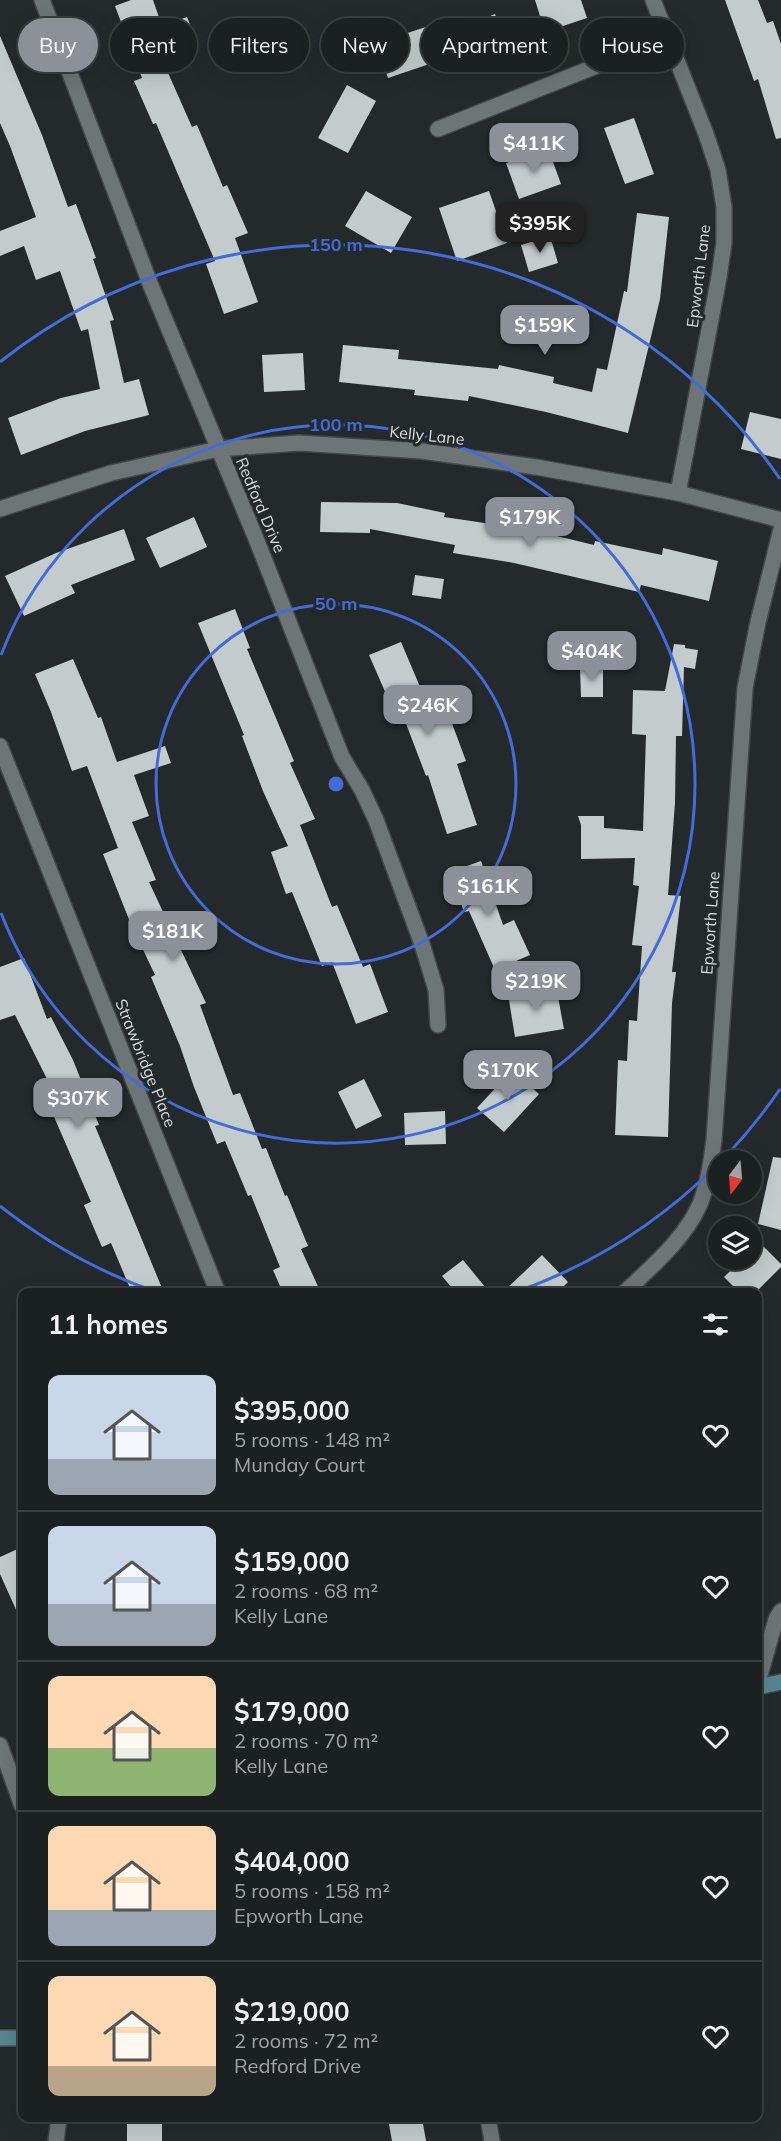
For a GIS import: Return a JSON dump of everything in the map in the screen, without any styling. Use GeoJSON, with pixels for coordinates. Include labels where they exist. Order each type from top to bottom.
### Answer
{"type":"FeatureCollection","features":[{"type":"Feature","properties":{"kind":"street","name":"Redford Drive"},"geometry":{"type":"LineString","coordinates":[[42,0],[143,267],[257,541],[342,757],[362,790],[378,824],[428,962],[436,990],[438,1025]]}},
{"type":"Feature","properties":{"kind":"street","name":"Epworth Lane"},"geometry":{"type":"LineString","coordinates":[[653,0],[660,18]]}},
{"type":"Feature","properties":{"kind":"street"},"geometry":{"type":"LineString","coordinates":[[438,129],[581,72]]}},
{"type":"Feature","properties":{"kind":"street","name":"Epworth Lane"},"geometry":{"type":"LineString","coordinates":[[678,493],[724,243],[724,207],[718,170],[681,72]]}},
{"type":"Feature","properties":{"kind":"street","name":"Kelly Lane"},"geometry":{"type":"LineString","coordinates":[[0,509],[111,473],[218,449],[299,443],[422,451],[536,467],[678,493],[781,520]]}},
{"type":"Feature","properties":{"kind":"street","name":"Epworth Lane"},"geometry":{"type":"LineString","coordinates":[[629,1288],[663,1256],[684,1231],[699,1204],[709,1174],[714,1140],[745,688],[758,622],[781,529]]}},
{"type":"Feature","properties":{"kind":"street","name":"Strawbridge Place"},"geometry":{"type":"LineString","coordinates":[[0,746],[217,1288]]}},
{"type":"Feature","properties":{"kind":"street"},"geometry":{"type":"LineString","coordinates":[[762,1668],[776,1619],[781,1611]]}},
{"type":"Feature","properties":{"kind":"street"},"geometry":{"type":"LineString","coordinates":[[762,1686],[781,1682]]}},
{"type":"Feature","properties":{"kind":"street"},"geometry":{"type":"LineString","coordinates":[[1,1750],[18,1795]]}},
{"type":"Feature","properties":{"kind":"street"},"geometry":{"type":"LineString","coordinates":[[0,2038],[18,2038]]}},
{"type":"Feature","properties":{"kind":"street"},"geometry":{"type":"LineString","coordinates":[[56,2141],[58,2122]]}},
{"type":"Feature","properties":{"kind":"street"},"geometry":{"type":"LineString","coordinates":[[489,2122],[492,2141]]}},
{"type":"Feature","properties":{"kind":"building"},"geometry":{"type":"Polygon","coordinates":[[[131,0],[153,0],[159,18],[120,18],[115,6],[131,0]]]}},
{"type":"Feature","properties":{"kind":"building"},"geometry":{"type":"Polygon","coordinates":[[[535,0],[581,0],[587,18],[580,18],[580,20],[568,24],[568,18],[541,18],[535,0]]]}},
{"type":"Feature","properties":{"kind":"building"},"geometry":{"type":"Polygon","coordinates":[[[725,0],[758,0],[767,23],[773,21],[781,44],[781,138],[776,139],[758,79],[754,81],[725,0]]]}},
{"type":"Feature","properties":{"kind":"building"},"geometry":{"type":"Polygon","coordinates":[[[495,14],[497,18],[485,18],[495,14]]]}},
{"type":"Feature","properties":{"kind":"building"},"geometry":{"type":"Polygon","coordinates":[[[421,29],[421,67],[409,71],[409,32],[421,29]]]}},
{"type":"Feature","properties":{"kind":"building"},"geometry":{"type":"Polygon","coordinates":[[[0,36],[42,135],[68,207],[76,204],[96,258],[93,259],[114,320],[110,321],[124,383],[139,379],[149,415],[85,431],[21,455],[8,418],[61,398],[100,389],[88,329],[81,331],[60,271],[36,280],[24,246],[0,256],[0,231],[36,217],[0,123],[0,36]]]}},
{"type":"Feature","properties":{"kind":"building"},"geometry":{"type":"Polygon","coordinates":[[[140,72],[168,72],[192,127],[197,125],[223,187],[227,185],[248,233],[235,238],[258,302],[224,314],[206,264],[215,261],[156,123],[153,124],[134,81],[142,78],[140,72]]]}},
{"type":"Feature","properties":{"kind":"building"},"geometry":{"type":"Polygon","coordinates":[[[386,72],[406,72],[388,78],[386,72]]]}},
{"type":"Feature","properties":{"kind":"building"},"geometry":{"type":"Polygon","coordinates":[[[347,85],[376,101],[348,153],[318,138],[347,85]]]}},
{"type":"Feature","properties":{"kind":"building"},"geometry":{"type":"Polygon","coordinates":[[[634,118],[654,174],[625,184],[604,128],[634,118]]]}},
{"type":"Feature","properties":{"kind":"building"},"geometry":{"type":"Polygon","coordinates":[[[548,148],[561,184],[519,199],[506,163],[548,148]]]}},
{"type":"Feature","properties":{"kind":"building"},"geometry":{"type":"Polygon","coordinates":[[[366,191],[412,217],[391,253],[345,226],[366,191]]]}},
{"type":"Feature","properties":{"kind":"building"},"geometry":{"type":"Polygon","coordinates":[[[489,191],[507,243],[457,261],[439,208],[489,191]]]}},
{"type":"Feature","properties":{"kind":"building"},"geometry":{"type":"Polygon","coordinates":[[[637,213],[669,217],[660,299],[628,433],[546,412],[469,396],[468,401],[414,395],[415,390],[339,382],[343,345],[399,350],[398,359],[498,369],[499,365],[554,377],[553,383],[592,392],[597,368],[607,370],[624,291],[627,292],[637,213]]]}},
{"type":"Feature","properties":{"kind":"building"},"geometry":{"type":"Polygon","coordinates":[[[550,236],[558,263],[529,272],[521,245],[550,236]]]}},
{"type":"Feature","properties":{"kind":"building"},"geometry":{"type":"Polygon","coordinates":[[[303,353],[305,390],[264,392],[262,355],[303,353]]]}},
{"type":"Feature","properties":{"kind":"building"},"geometry":{"type":"Polygon","coordinates":[[[750,412],[781,419],[781,459],[741,449],[750,412]]]}},
{"type":"Feature","properties":{"kind":"building"},"geometry":{"type":"Polygon","coordinates":[[[321,502],[397,503],[445,513],[444,517],[532,530],[594,545],[595,541],[662,555],[663,548],[718,561],[709,601],[641,585],[639,592],[514,563],[453,553],[455,545],[370,529],[370,533],[320,532],[321,502]]]}},
{"type":"Feature","properties":{"kind":"building"},"geometry":{"type":"Polygon","coordinates":[[[194,517],[207,547],[160,568],[146,538],[194,517]]]}},
{"type":"Feature","properties":{"kind":"building"},"geometry":{"type":"Polygon","coordinates":[[[124,529],[135,560],[71,585],[75,593],[24,616],[5,576],[56,553],[124,529]]]}},
{"type":"Feature","properties":{"kind":"building"},"geometry":{"type":"Polygon","coordinates":[[[415,575],[444,579],[441,599],[412,595],[415,575]]]}},
{"type":"Feature","properties":{"kind":"building"},"geometry":{"type":"Polygon","coordinates":[[[235,609],[250,648],[247,649],[294,761],[290,763],[315,819],[300,825],[332,907],[337,905],[363,967],[370,964],[388,1012],[356,1024],[332,962],[322,966],[292,892],[286,894],[271,852],[288,846],[263,791],[242,736],[244,735],[198,623],[235,609]]]}},
{"type":"Feature","properties":{"kind":"building"},"geometry":{"type":"Polygon","coordinates":[[[401,642],[429,708],[444,702],[466,761],[457,764],[477,825],[447,834],[428,775],[426,776],[397,700],[390,703],[369,655],[401,642]]]}},
{"type":"Feature","properties":{"kind":"building"},"geometry":{"type":"Polygon","coordinates":[[[674,644],[698,650],[695,669],[684,667],[682,736],[676,736],[675,803],[668,895],[681,896],[672,972],[676,972],[672,1003],[668,1137],[615,1135],[618,1060],[627,1061],[629,1020],[637,1021],[642,946],[632,945],[639,886],[633,885],[635,858],[581,859],[581,825],[578,816],[604,816],[604,828],[643,831],[646,735],[632,734],[633,690],[665,691],[674,644]]]}},
{"type":"Feature","properties":{"kind":"building"},"geometry":{"type":"Polygon","coordinates":[[[73,659],[98,718],[101,717],[117,762],[165,746],[171,763],[134,775],[149,816],[132,822],[156,880],[149,882],[206,1003],[200,1005],[233,1095],[240,1093],[262,1149],[266,1148],[285,1196],[287,1195],[308,1246],[301,1249],[319,1288],[281,1288],[273,1270],[280,1267],[251,1195],[248,1196],[225,1141],[217,1144],[151,977],[155,975],[130,922],[103,854],[118,848],[87,766],[72,771],[35,674],[73,659]]]}},
{"type":"Feature","properties":{"kind":"building"},"geometry":{"type":"Polygon","coordinates":[[[580,668],[603,668],[603,697],[581,697],[580,668]]]}},
{"type":"Feature","properties":{"kind":"building"},"geometry":{"type":"Polygon","coordinates":[[[481,861],[503,925],[514,920],[530,955],[495,970],[469,911],[464,912],[450,872],[481,861]]]}},
{"type":"Feature","properties":{"kind":"building"},"geometry":{"type":"Polygon","coordinates":[[[24,958],[47,1019],[51,1017],[73,1060],[99,1125],[95,1126],[162,1288],[130,1288],[111,1243],[102,1247],[84,1205],[91,1202],[45,1096],[54,1093],[15,1015],[0,1020],[0,967],[24,958]]]}},
{"type":"Feature","properties":{"kind":"building"},"geometry":{"type":"Polygon","coordinates":[[[556,986],[564,1029],[515,1037],[508,994],[556,986]]]}},
{"type":"Feature","properties":{"kind":"building"},"geometry":{"type":"Polygon","coordinates":[[[512,1070],[539,1094],[504,1132],[477,1108],[512,1070]]]}},
{"type":"Feature","properties":{"kind":"building"},"geometry":{"type":"Polygon","coordinates":[[[364,1079],[382,1116],[356,1129],[338,1092],[364,1079]]]}},
{"type":"Feature","properties":{"kind":"building"},"geometry":{"type":"Polygon","coordinates":[[[445,1111],[446,1144],[405,1145],[404,1113],[445,1111]]]}},
{"type":"Feature","properties":{"kind":"building"},"geometry":{"type":"Polygon","coordinates":[[[773,1157],[781,1158],[781,1230],[762,1225],[762,1216],[760,1216],[773,1157]]]}},
{"type":"Feature","properties":{"kind":"building"},"geometry":{"type":"Polygon","coordinates":[[[762,1245],[781,1264],[781,1267],[760,1288],[735,1288],[724,1277],[731,1270],[762,1270],[762,1245]]]}},
{"type":"Feature","properties":{"kind":"building"},"geometry":{"type":"Polygon","coordinates":[[[542,1255],[568,1282],[562,1288],[507,1288],[542,1255]]]}},
{"type":"Feature","properties":{"kind":"building"},"geometry":{"type":"Polygon","coordinates":[[[463,1260],[486,1288],[452,1288],[442,1276],[463,1260]]]}},
{"type":"Feature","properties":{"kind":"building"},"geometry":{"type":"Polygon","coordinates":[[[18,1549],[18,1614],[0,1574],[0,1557],[18,1549]]]}},
{"type":"Feature","properties":{"kind":"building"},"geometry":{"type":"Polygon","coordinates":[[[127,2122],[162,2122],[162,2141],[127,2141],[127,2122]]]}},
{"type":"Feature","properties":{"kind":"building"},"geometry":{"type":"Polygon","coordinates":[[[423,2122],[426,2141],[392,2141],[389,2124],[423,2122]]]}}]}
